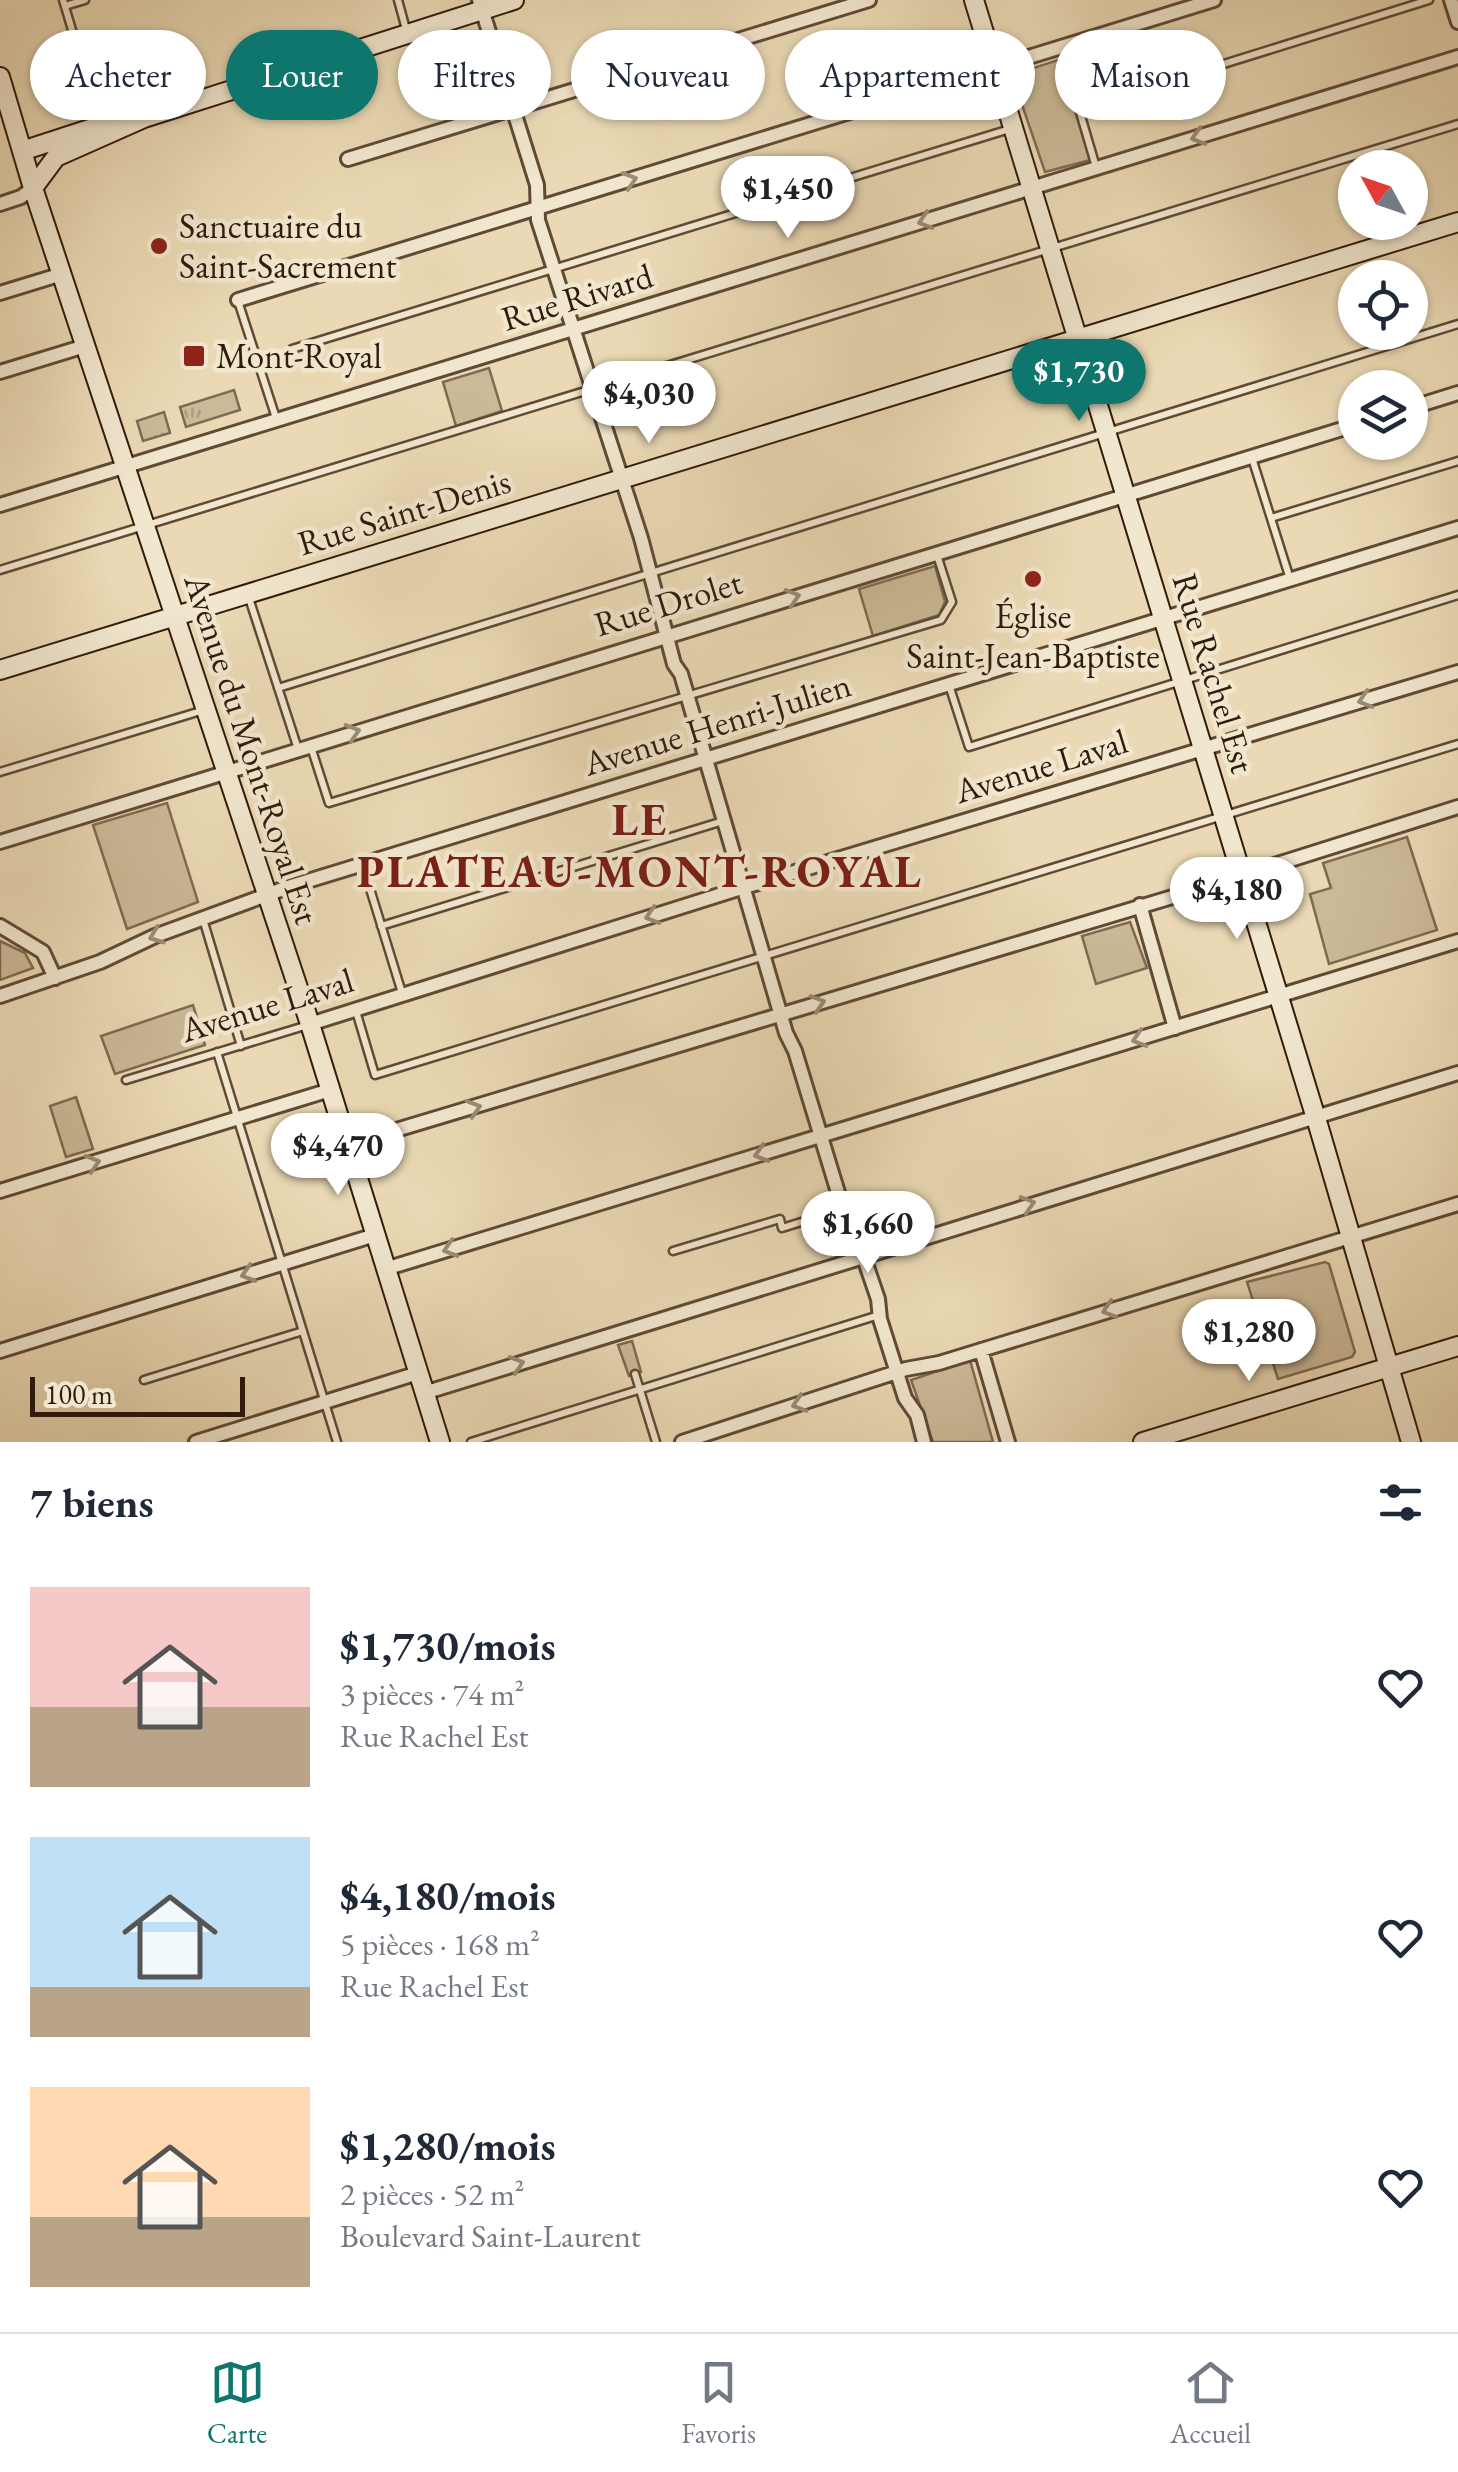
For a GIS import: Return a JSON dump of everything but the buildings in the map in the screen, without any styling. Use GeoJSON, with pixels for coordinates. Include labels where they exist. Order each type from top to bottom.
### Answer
{"type":"FeatureCollection","features":[{"type":"Feature","properties":{"kind":"main road"},"geometry":{"type":"LineString","coordinates":[[417,30],[480,5],[514,0]]}},
{"type":"Feature","properties":{"kind":"main road","name":"Rue Rachel Est"},"geometry":{"type":"LineString","coordinates":[[974,0],[983,30]]}},
{"type":"Feature","properties":{"kind":"main road"},"geometry":{"type":"LineString","coordinates":[[206,98],[398,37]]}},
{"type":"Feature","properties":{"kind":"main road","name":"Avenue du Mont-Royal Est"},"geometry":{"type":"LineString","coordinates":[[0,78],[310,1024],[440,1442]]}},
{"type":"Feature","properties":{"kind":"main road"},"geometry":{"type":"LineString","coordinates":[[22,150],[100,124],[129,120]]}},
{"type":"Feature","properties":{"kind":"main road"},"geometry":{"type":"LineString","coordinates":[[33,188],[56,157],[139,120]]}},
{"type":"Feature","properties":{"kind":"main road","name":"Rue Rachel Est"},"geometry":{"type":"LineString","coordinates":[[1011,120],[1411,1442]]}},
{"type":"Feature","properties":{"kind":"main road","name":"Rue Saint-Denis"},"geometry":{"type":"LineString","coordinates":[[0,670],[1458,222]]}},
{"type":"Feature","properties":{"kind":"main road"},"geometry":{"type":"LineString","coordinates":[[1143,1442],[1458,1346]]}},
{"type":"Feature","properties":{"kind":"street"},"geometry":{"type":"LineString","coordinates":[[551,98],[869,0]]}},
{"type":"Feature","properties":{"kind":"street"},"geometry":{"type":"LineString","coordinates":[[1035,56],[1214,0]]}},
{"type":"Feature","properties":{"kind":"street"},"geometry":{"type":"LineString","coordinates":[[1451,0],[1458,22]]}},
{"type":"Feature","properties":{"kind":"street"},"geometry":{"type":"LineString","coordinates":[[480,5],[488,30]]}},
{"type":"Feature","properties":{"kind":"street","name":"Rue Rivard"},"geometry":{"type":"LineString","coordinates":[[0,505],[1458,57]]}},
{"type":"Feature","properties":{"kind":"street"},"geometry":{"type":"LineString","coordinates":[[348,159],[479,120]]}},
{"type":"Feature","properties":{"kind":"street"},"geometry":{"type":"LineString","coordinates":[[515,120],[537,185],[537,209],[572,330],[603,414],[819,1136],[878,1299],[905,1398],[916,1415],[924,1442]]}},
{"type":"Feature","properties":{"kind":"street"},"geometry":{"type":"LineString","coordinates":[[238,300],[828,120]]}},
{"type":"Feature","properties":{"kind":"street"},"geometry":{"type":"LineString","coordinates":[[0,204],[22,197],[33,188]]}},
{"type":"Feature","properties":{"kind":"street"},"geometry":{"type":"LineString","coordinates":[[0,293],[62,274]]}},
{"type":"Feature","properties":{"kind":"street"},"geometry":{"type":"LineString","coordinates":[[0,372],[85,346]]}},
{"type":"Feature","properties":{"kind":"street"},"geometry":{"type":"LineString","coordinates":[[1428,402],[1458,393]]}},
{"type":"Feature","properties":{"kind":"street","name":"Rue Drolet"},"geometry":{"type":"LineString","coordinates":[[0,842],[1338,429]]}},
{"type":"Feature","properties":{"kind":"street","name":"Avenue Henri-Julien"},"geometry":{"type":"LineString","coordinates":[[0,996],[203,919],[362,865],[1458,528]]}},
{"type":"Feature","properties":{"kind":"street","name":"Avenue Laval"},"geometry":{"type":"LineString","coordinates":[[310,1024],[743,888],[1458,672]]}},
{"type":"Feature","properties":{"kind":"street"},"geometry":{"type":"LineString","coordinates":[[346,1145],[1458,807]]}},
{"type":"Feature","properties":{"kind":"street"},"geometry":{"type":"LineString","coordinates":[[1140,905],[1175,1028]]}},
{"type":"Feature","properties":{"kind":"street"},"geometry":{"type":"LineString","coordinates":[[0,926],[43,952],[55,978]]}},
{"type":"Feature","properties":{"kind":"street"},"geometry":{"type":"LineString","coordinates":[[386,1269],[1458,941]]}},
{"type":"Feature","properties":{"kind":"street"},"geometry":{"type":"LineString","coordinates":[[424,1393],[1458,1073]]}},
{"type":"Feature","properties":{"kind":"street"},"geometry":{"type":"LineString","coordinates":[[0,1191],[330,1090]]}},
{"type":"Feature","properties":{"kind":"street"},"geometry":{"type":"LineString","coordinates":[[682,1442],[898,1372],[1458,1204]]}},
{"type":"Feature","properties":{"kind":"street"},"geometry":{"type":"LineString","coordinates":[[0,1351],[374,1235]]}},
{"type":"Feature","properties":{"kind":"street"},"geometry":{"type":"LineString","coordinates":[[981,1350],[1008,1442]]}},
{"type":"Feature","properties":{"kind":"street"},"geometry":{"type":"LineString","coordinates":[[196,1442],[418,1372]]}},
{"type":"Feature","properties":{"kind":"lane"},"geometry":{"type":"LineString","coordinates":[[85,0],[64,3],[100,124]]}},
{"type":"Feature","properties":{"kind":"lane"},"geometry":{"type":"LineString","coordinates":[[398,0],[406,30]]}},
{"type":"Feature","properties":{"kind":"lane"},"geometry":{"type":"LineString","coordinates":[[1096,168],[1079,109],[1429,0]]}},
{"type":"Feature","properties":{"kind":"lane"},"geometry":{"type":"LineString","coordinates":[[0,570],[1458,124]]}},
{"type":"Feature","properties":{"kind":"lane"},"geometry":{"type":"LineString","coordinates":[[292,350],[1013,128]]}},
{"type":"Feature","properties":{"kind":"lane"},"geometry":{"type":"LineString","coordinates":[[238,300],[276,420]]}},
{"type":"Feature","properties":{"kind":"lane"},"geometry":{"type":"LineString","coordinates":[[278,688],[1458,324]]}},
{"type":"Feature","properties":{"kind":"lane"},"geometry":{"type":"LineString","coordinates":[[1252,456],[1290,581]]}},
{"type":"Feature","properties":{"kind":"lane"},"geometry":{"type":"LineString","coordinates":[[1271,518],[1458,460]]}},
{"type":"Feature","properties":{"kind":"lane"},"geometry":{"type":"LineString","coordinates":[[248,594],[278,688],[329,803],[941,620],[952,602],[937,554]]}},
{"type":"Feature","properties":{"kind":"lane"},"geometry":{"type":"LineString","coordinates":[[949,685],[970,747],[1458,595]]}},
{"type":"Feature","properties":{"kind":"lane"},"geometry":{"type":"LineString","coordinates":[[0,772],[205,710]]}},
{"type":"Feature","properties":{"kind":"lane"},"geometry":{"type":"LineString","coordinates":[[356,1009],[375,1075],[1458,744]]}},
{"type":"Feature","properties":{"kind":"lane"},"geometry":{"type":"LineString","coordinates":[[381,926],[722,821]]}},
{"type":"Feature","properties":{"kind":"lane"},"geometry":{"type":"LineString","coordinates":[[362,865],[403,994]]}},
{"type":"Feature","properties":{"kind":"lane"},"geometry":{"type":"LineString","coordinates":[[203,919],[240,1046]]}},
{"type":"Feature","properties":{"kind":"lane","name":"Avenue Laval"},"geometry":{"type":"LineString","coordinates":[[126,1080],[310,1024]]}},
{"type":"Feature","properties":{"kind":"lane"},"geometry":{"type":"LineString","coordinates":[[217,1052],[336,1442]]}},
{"type":"Feature","properties":{"kind":"lane"},"geometry":{"type":"LineString","coordinates":[[673,1251],[780,1219],[782,1228],[843,1209]]}},
{"type":"Feature","properties":{"kind":"lane"},"geometry":{"type":"LineString","coordinates":[[471,1442],[879,1314]]}},
{"type":"Feature","properties":{"kind":"lane"},"geometry":{"type":"LineString","coordinates":[[144,1380],[304,1331]]}},
{"type":"Feature","properties":{"kind":"lane"},"geometry":{"type":"LineString","coordinates":[[636,1374],[656,1442]]}},
{"type":"Feature","properties":{"kind":"green space"},"geometry":{"type":"Polygon","coordinates":[[[1055,61],[1055,120],[1082,120],[1094,159],[1045,172],[1027,120],[1035,120],[1035,68],[1055,61]]]}},
{"type":"Feature","properties":{"kind":"green space"},"geometry":{"type":"Polygon","coordinates":[[[489,368],[502,411],[456,426],[443,382],[489,368]]]}},
{"type":"Feature","properties":{"kind":"green space"},"geometry":{"type":"Polygon","coordinates":[[[234,390],[240,410],[186,427],[180,407],[234,390]]]}},
{"type":"Feature","properties":{"kind":"green space"},"geometry":{"type":"Polygon","coordinates":[[[164,412],[170,433],[143,441],[137,421],[164,412]]]}},
{"type":"Feature","properties":{"kind":"green space"},"geometry":{"type":"Polygon","coordinates":[[[935,566],[945,602],[939,615],[873,636],[859,589],[935,566]]]}},
{"type":"Feature","properties":{"kind":"green space"},"geometry":{"type":"Polygon","coordinates":[[[167,803],[198,902],[127,929],[93,825],[167,803]]]}},
{"type":"Feature","properties":{"kind":"green space"},"geometry":{"type":"Polygon","coordinates":[[[1407,837],[1437,930],[1329,964],[1310,894],[1331,888],[1323,863],[1407,837]]]}},
{"type":"Feature","properties":{"kind":"green space"},"geometry":{"type":"Polygon","coordinates":[[[1130,922],[1147,968],[1096,984],[1082,936],[1130,922]]]}},
{"type":"Feature","properties":{"kind":"green space"},"geometry":{"type":"Polygon","coordinates":[[[0,941],[25,953],[33,968],[0,980],[0,941]]]}},
{"type":"Feature","properties":{"kind":"green space"},"geometry":{"type":"Polygon","coordinates":[[[193,1005],[205,1045],[115,1074],[101,1036],[193,1005]]]}},
{"type":"Feature","properties":{"kind":"green space"},"geometry":{"type":"Polygon","coordinates":[[[76,1097],[93,1149],[66,1157],[50,1106],[76,1097]]]}},
{"type":"Feature","properties":{"kind":"green space"},"geometry":{"type":"Polygon","coordinates":[[[1329,1264],[1355,1352],[1352,1357],[1278,1379],[1247,1282],[1329,1264]]]}},
{"type":"Feature","properties":{"kind":"green space"},"geometry":{"type":"Polygon","coordinates":[[[632,1341],[641,1372],[629,1376],[618,1345],[632,1341]]]}},
{"type":"Feature","properties":{"kind":"green space"},"geometry":{"type":"Polygon","coordinates":[[[970,1360],[993,1442],[933,1442],[911,1380],[970,1360]]]}},
{"type":"Feature","properties":{"kind":"place","name":"Sanctuaire du Saint-Sacrement"},"geometry":{"type":"Point","coordinates":[159,246]}},
{"type":"Feature","properties":{"kind":"place","name":"Mont-Royal"},"geometry":{"type":"Point","coordinates":[194,356]}},
{"type":"Feature","properties":{"kind":"place","name":"Église Saint-Jean-Baptiste"},"geometry":{"type":"Point","coordinates":[1033,579]}},
{"type":"Feature","properties":{"kind":"district","name":"LE PLATEAU-MONT-ROYAL"},"geometry":{"type":"Point","coordinates":[640,845]}}]}
